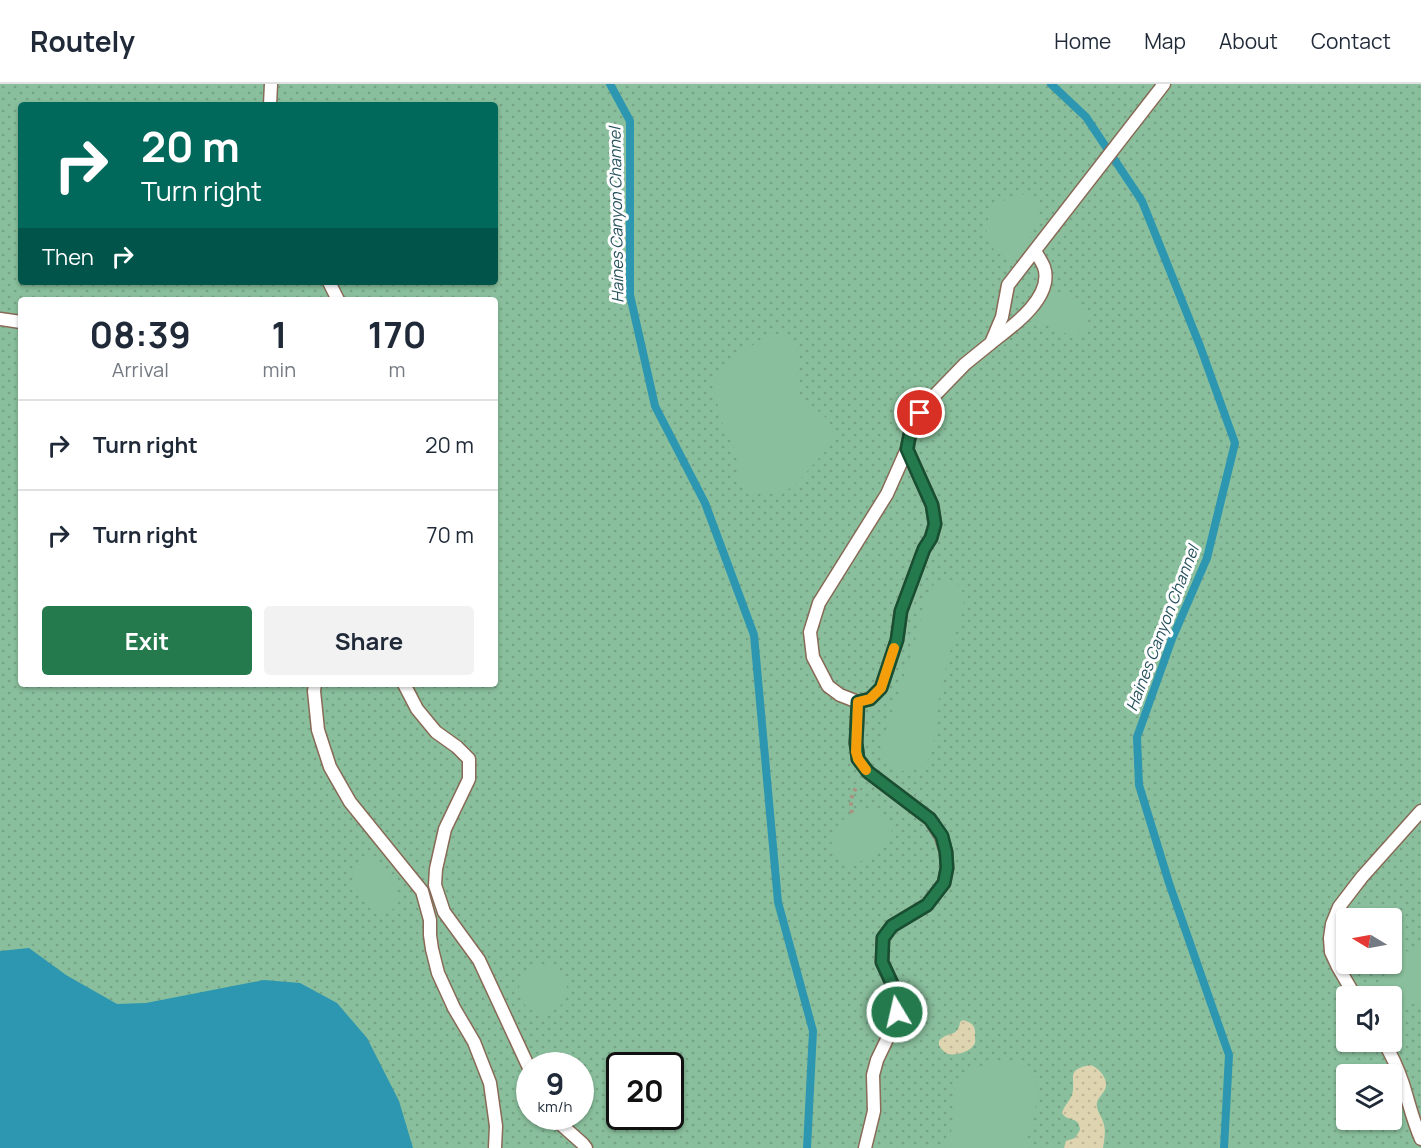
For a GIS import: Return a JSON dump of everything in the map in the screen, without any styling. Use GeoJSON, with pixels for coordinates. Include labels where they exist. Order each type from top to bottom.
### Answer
{"type":"FeatureCollection","features":[{"type":"Feature","properties":{"kind":"lane"},"geometry":{"type":"LineString","coordinates":[[270,102],[272,84]]}},
{"type":"Feature","properties":{"kind":"lane"},"geometry":{"type":"LineString","coordinates":[[991,343],[1002,317],[1008,285],[1163,85]]}},
{"type":"Feature","properties":{"kind":"lane"},"geometry":{"type":"LineString","coordinates":[[907,449],[932,505],[935,524],[901,611],[897,640],[881,688],[870,699],[858,702],[840,695],[828,686],[813,657],[810,632],[819,603],[887,494],[907,449],[911,429],[920,413],[965,364],[1016,324],[1045,288],[1045,268],[1035,251]]}},
{"type":"Feature","properties":{"kind":"lane"},"geometry":{"type":"LineString","coordinates":[[0,319],[18,322]]}},
{"type":"Feature","properties":{"kind":"lane"},"geometry":{"type":"LineString","coordinates":[[315,687],[318,730],[330,767],[350,802],[422,891],[430,920],[432,950],[438,973],[454,1008],[474,1042],[490,1083],[496,1126],[495,1148]]}},
{"type":"Feature","properties":{"kind":"lane"},"geometry":{"type":"LineString","coordinates":[[406,687],[417,709],[436,732],[469,759],[469,779],[446,829],[436,869],[435,885],[444,912],[479,960],[522,1052]]}},
{"type":"Feature","properties":{"kind":"lane"},"geometry":{"type":"LineString","coordinates":[[858,702],[856,743],[858,759],[868,772],[930,819],[942,836],[947,868],[944,883],[927,905],[892,926],[883,938],[882,962],[894,988],[897,1012],[873,1075],[874,1111],[865,1148]]}},
{"type":"Feature","properties":{"kind":"lane"},"geometry":{"type":"LineString","coordinates":[[1349,986],[1331,952],[1332,924],[1339,907],[1362,877],[1421,811]]}},
{"type":"Feature","properties":{"kind":"lane"},"geometry":{"type":"LineString","coordinates":[[1390,1052],[1404,1084],[1415,1127],[1421,1139]]}},
{"type":"Feature","properties":{"kind":"lane"},"geometry":{"type":"LineString","coordinates":[[568,1130],[586,1148]]}},
{"type":"Feature","properties":{"kind":"green space"},"geometry":{"type":"Polygon","coordinates":[[[0,84],[1421,84],[1421,1148],[0,1148],[0,84]]]}},
{"type":"Feature","properties":{"kind":"green space"},"geometry":{"type":"Polygon","coordinates":[[[1021,194],[1034,201],[1039,215],[1023,250],[1015,257],[1007,257],[998,253],[992,246],[987,236],[987,225],[990,214],[1000,204],[1021,194]]]}},
{"type":"Feature","properties":{"kind":"green space"},"geometry":{"type":"Polygon","coordinates":[[[1050,287],[1084,307],[1088,314],[1088,325],[1082,331],[1069,335],[1031,318],[1043,304],[1050,287]]]}},
{"type":"Feature","properties":{"kind":"green space"},"geometry":{"type":"Polygon","coordinates":[[[776,334],[793,342],[797,356],[799,391],[807,402],[827,419],[834,433],[830,446],[793,487],[779,493],[756,494],[746,488],[739,477],[736,451],[720,418],[715,391],[716,379],[720,369],[728,360],[770,335],[776,334]]]}},
{"type":"Feature","properties":{"kind":"green space"},"geometry":{"type":"Polygon","coordinates":[[[948,579],[960,587],[964,601],[942,683],[933,747],[924,764],[917,769],[901,771],[887,761],[883,753],[882,742],[909,662],[928,593],[936,583],[948,579]]]}},
{"type":"Feature","properties":{"kind":"green space"},"geometry":{"type":"Polygon","coordinates":[[[863,808],[875,810],[886,817],[891,833],[883,847],[861,861],[848,863],[836,855],[832,839],[838,825],[844,819],[863,808]]]}},
{"type":"Feature","properties":{"kind":"green space"},"geometry":{"type":"Polygon","coordinates":[[[366,858],[377,859],[393,881],[398,896],[396,907],[387,910],[376,909],[365,902],[360,895],[352,879],[352,872],[356,864],[366,858]]]}},
{"type":"Feature","properties":{"kind":"green space"},"geometry":{"type":"Polygon","coordinates":[[[1421,948],[1421,1004],[1402,1003],[1402,986],[1387,986],[1386,974],[1402,974],[1402,954],[1421,948]]]}},
{"type":"Feature","properties":{"kind":"green space"},"geometry":{"type":"Polygon","coordinates":[[[538,965],[548,965],[560,972],[567,984],[567,994],[560,1006],[548,1013],[538,1013],[523,1002],[519,994],[519,984],[530,969],[538,965]]]}},
{"type":"Feature","properties":{"kind":"green space"},"geometry":{"type":"Polygon","coordinates":[[[997,1062],[1021,1064],[1032,1074],[1036,1083],[1037,1101],[1029,1129],[1027,1148],[945,1148],[955,1116],[955,1091],[958,1082],[972,1069],[997,1062]]]}},
{"type":"Feature","properties":{"kind":"sand"},"geometry":{"type":"Polygon","coordinates":[[[963,1020],[974,1028],[975,1044],[960,1053],[945,1053],[939,1046],[939,1041],[955,1032],[963,1020]]]}},
{"type":"Feature","properties":{"kind":"sand"},"geometry":{"type":"Polygon","coordinates":[[[1090,1065],[1101,1073],[1106,1083],[1097,1104],[1105,1127],[1103,1148],[1064,1148],[1066,1141],[1075,1138],[1080,1130],[1078,1122],[1067,1118],[1062,1113],[1072,1095],[1074,1072],[1090,1065]]]}},
{"type":"Feature","properties":{"kind":"water"},"geometry":{"type":"Polygon","coordinates":[[[29,948],[66,975],[117,1004],[146,1003],[264,980],[300,983],[337,1003],[367,1038],[399,1101],[413,1148],[0,1148],[0,951],[29,948]]]}},
{"type":"Feature","properties":{"kind":"waterway","name":"Haines Canyon Channel"},"geometry":{"type":"LineString","coordinates":[[610,84],[630,121],[630,295],[655,406],[705,503],[754,635],[778,902],[813,1031],[807,1148]]}},
{"type":"Feature","properties":{"kind":"waterway","name":"Haines Canyon Channel"},"geometry":{"type":"LineString","coordinates":[[1051,84],[1086,117],[1142,201],[1200,346],[1235,443],[1207,558],[1172,639],[1137,737],[1139,785],[1169,883],[1229,1055],[1224,1148]]}},
{"type":"Feature","properties":{"kind":"slow traffic"},"geometry":{"type":"LineString","coordinates":[[866,770],[856,752],[858,702],[870,699],[881,688],[894,648]]}},
{"type":"Feature","properties":{"kind":"route"},"geometry":{"type":"LineString","coordinates":[[897,1012],[894,988],[882,962],[883,938],[892,926],[927,905],[944,883],[947,868],[946,852],[942,836],[930,819],[868,772],[858,759],[856,743],[858,702],[870,699],[881,688],[897,640],[901,611],[935,524],[932,505],[907,449],[911,429],[920,413]]}}]}
